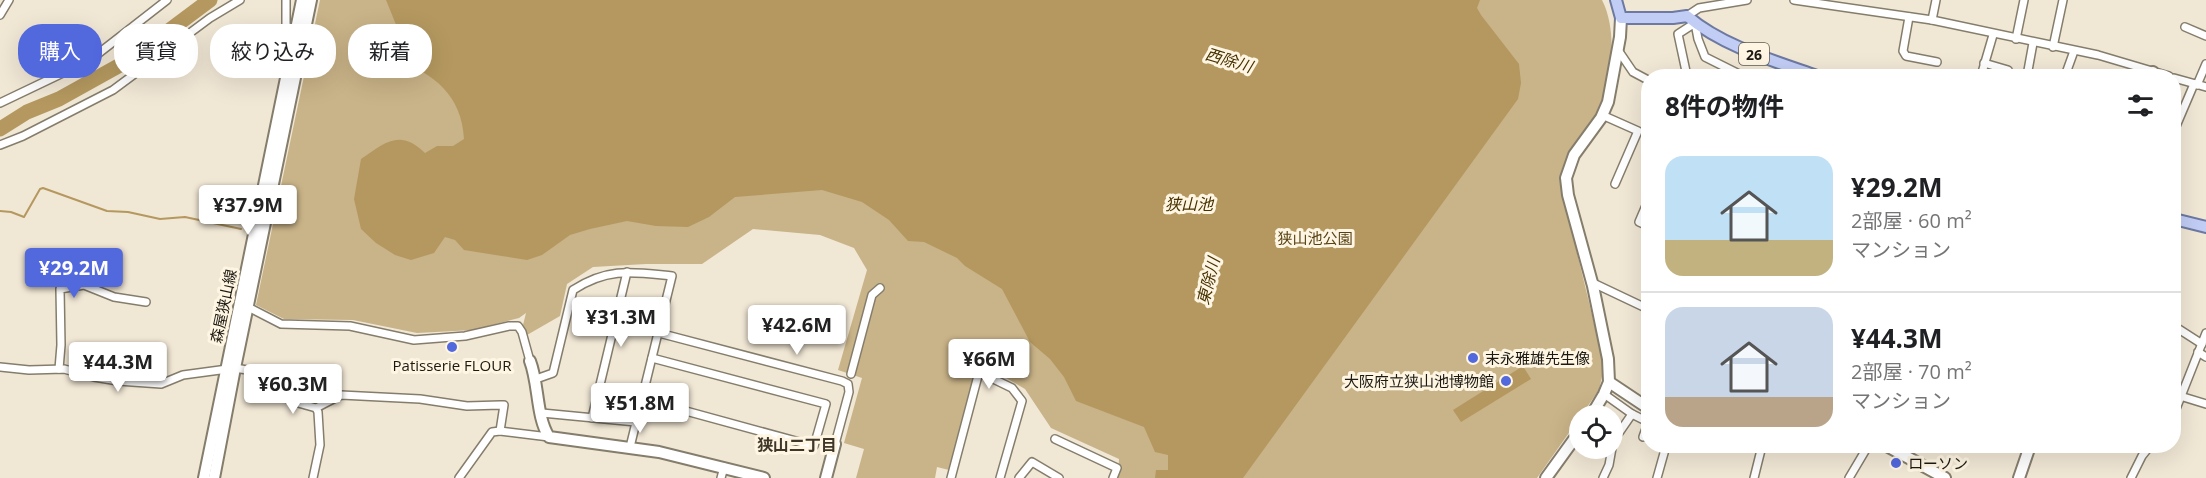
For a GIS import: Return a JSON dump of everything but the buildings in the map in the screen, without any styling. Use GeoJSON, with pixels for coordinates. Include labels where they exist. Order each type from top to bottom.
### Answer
{"type":"FeatureCollection","features":[{"type":"Feature","properties":{"kind":"main road","name":"森屋狭山線"},"geometry":{"type":"LineString","coordinates":[[297,24],[302,0]]}},
{"type":"Feature","properties":{"kind":"main road","name":"森屋狭山線"},"geometry":{"type":"LineString","coordinates":[[214,478],[230,368],[248,307],[311,0]]}},
{"type":"Feature","properties":{"kind":"main road"},"geometry":{"type":"LineString","coordinates":[[1598,405],[1609,382],[1608,359],[1566,178],[1574,155],[1602,115],[1608,102],[1618,50],[1621,18],[1616,0]]}},
{"type":"Feature","properties":{"kind":"main road"},"geometry":{"type":"LineString","coordinates":[[1621,18],[1691,19]]}},
{"type":"Feature","properties":{"kind":"main road","name":"26"},"geometry":{"type":"LineString","coordinates":[[1691,19],[1785,69]]}},
{"type":"Feature","properties":{"kind":"main road","name":"森屋狭山線"},"geometry":{"type":"LineString","coordinates":[[204,478],[230,368],[287,78]]}},
{"type":"Feature","properties":{"kind":"main road"},"geometry":{"type":"LineString","coordinates":[[2181,221],[2206,227]]}},
{"type":"Feature","properties":{"kind":"main road"},"geometry":{"type":"LineString","coordinates":[[530,361],[536,379],[544,429],[549,437],[630,447],[723,473],[764,478]]}},
{"type":"Feature","properties":{"kind":"main road"},"geometry":{"type":"LineString","coordinates":[[1609,382],[1641,403]]}},
{"type":"Feature","properties":{"kind":"main road"},"geometry":{"type":"LineString","coordinates":[[826,478],[835,444]]}},
{"type":"Feature","properties":{"kind":"main road"},"geometry":{"type":"LineString","coordinates":[[1546,478],[1569,446]]}},
{"type":"Feature","properties":{"kind":"main road"},"geometry":{"type":"LineString","coordinates":[[1900,453],[1945,478]]}},
{"type":"Feature","properties":{"kind":"main road"},"geometry":{"type":"LineString","coordinates":[[2019,478],[2028,453]]}},
{"type":"Feature","properties":{"kind":"street"},"geometry":{"type":"LineString","coordinates":[[0,15],[9,0]]}},
{"type":"Feature","properties":{"kind":"street"},"geometry":{"type":"LineString","coordinates":[[0,103],[90,60],[167,0]]}},
{"type":"Feature","properties":{"kind":"street"},"geometry":{"type":"LineString","coordinates":[[0,145],[23,136],[113,90],[210,18],[240,0]]}},
{"type":"Feature","properties":{"kind":"street"},"geometry":{"type":"LineString","coordinates":[[286,0],[286,24]]}},
{"type":"Feature","properties":{"kind":"street"},"geometry":{"type":"LineString","coordinates":[[1686,69],[1678,34],[1699,8],[1747,0]]}},
{"type":"Feature","properties":{"kind":"street"},"geometry":{"type":"LineString","coordinates":[[1794,0],[1932,20],[2074,51],[2135,69]]}},
{"type":"Feature","properties":{"kind":"street"},"geometry":{"type":"LineString","coordinates":[[1932,20],[1936,0]]}},
{"type":"Feature","properties":{"kind":"street"},"geometry":{"type":"LineString","coordinates":[[2016,39],[2024,0]]}},
{"type":"Feature","properties":{"kind":"street"},"geometry":{"type":"LineString","coordinates":[[2053,46],[2063,0]]}},
{"type":"Feature","properties":{"kind":"street"},"geometry":{"type":"LineString","coordinates":[[1909,17],[1903,51],[1906,56],[1937,62]]}},
{"type":"Feature","properties":{"kind":"street"},"geometry":{"type":"LineString","coordinates":[[1691,19],[1705,57],[1729,69]]}},
{"type":"Feature","properties":{"kind":"street"},"geometry":{"type":"LineString","coordinates":[[2185,27],[2206,36]]}},
{"type":"Feature","properties":{"kind":"street"},"geometry":{"type":"LineString","coordinates":[[1983,69],[1993,35]]}},
{"type":"Feature","properties":{"kind":"street"},"geometry":{"type":"LineString","coordinates":[[2028,69],[2033,43]]}},
{"type":"Feature","properties":{"kind":"street"},"geometry":{"type":"LineString","coordinates":[[1618,50],[1634,72],[1641,76]]}},
{"type":"Feature","properties":{"kind":"street"},"geometry":{"type":"LineString","coordinates":[[2068,69],[2074,51]]}},
{"type":"Feature","properties":{"kind":"street"},"geometry":{"type":"LineString","coordinates":[[1984,63],[2008,69]]}},
{"type":"Feature","properties":{"kind":"street"},"geometry":{"type":"LineString","coordinates":[[2181,116],[2206,64]]}},
{"type":"Feature","properties":{"kind":"street"},"geometry":{"type":"LineString","coordinates":[[2181,80],[2206,87]]}},
{"type":"Feature","properties":{"kind":"street"},"geometry":{"type":"LineString","coordinates":[[1602,115],[1638,131],[1615,184]]}},
{"type":"Feature","properties":{"kind":"street"},"geometry":{"type":"LineString","coordinates":[[592,418],[627,272]]}},
{"type":"Feature","properties":{"kind":"street"},"geometry":{"type":"LineString","coordinates":[[536,379],[553,373],[573,290],[585,282],[607,274],[627,272],[672,276],[630,447]]}},
{"type":"Feature","properties":{"kind":"street"},"geometry":{"type":"LineString","coordinates":[[1591,282],[1641,306]]}},
{"type":"Feature","properties":{"kind":"street"},"geometry":{"type":"LineString","coordinates":[[59,369],[60,289],[84,285],[114,297],[146,302]]}},
{"type":"Feature","properties":{"kind":"street"},"geometry":{"type":"LineString","coordinates":[[850,374],[872,295],[880,288]]}},
{"type":"Feature","properties":{"kind":"street"},"geometry":{"type":"LineString","coordinates":[[248,307],[281,324],[350,326],[414,340],[465,336],[518,326],[522,332],[530,361]]}},
{"type":"Feature","properties":{"kind":"street"},"geometry":{"type":"LineString","coordinates":[[2181,330],[2202,344]]}},
{"type":"Feature","properties":{"kind":"street"},"geometry":{"type":"LineString","coordinates":[[659,333],[848,384],[849,392],[835,444]]}},
{"type":"Feature","properties":{"kind":"street"},"geometry":{"type":"LineString","coordinates":[[2181,394],[2206,333]]}},
{"type":"Feature","properties":{"kind":"street"},"geometry":{"type":"LineString","coordinates":[[2198,352],[2206,357]]}},
{"type":"Feature","properties":{"kind":"street"},"geometry":{"type":"LineString","coordinates":[[642,399],[814,446],[826,404],[652,358]]}},
{"type":"Feature","properties":{"kind":"street"},"geometry":{"type":"LineString","coordinates":[[0,368],[59,369],[118,381],[161,384],[183,375],[230,368],[247,370],[301,406],[316,408],[341,395],[420,399],[467,406],[504,405],[500,431]]}},
{"type":"Feature","properties":{"kind":"street"},"geometry":{"type":"LineString","coordinates":[[951,478],[979,372],[1012,388],[1022,401],[1000,478]]}},
{"type":"Feature","properties":{"kind":"street"},"geometry":{"type":"LineString","coordinates":[[1604,394],[1641,419]]}},
{"type":"Feature","properties":{"kind":"street"},"geometry":{"type":"LineString","coordinates":[[2181,396],[2206,404]]}},
{"type":"Feature","properties":{"kind":"street"},"geometry":{"type":"LineString","coordinates":[[313,478],[320,445],[316,408]]}},
{"type":"Feature","properties":{"kind":"street"},"geometry":{"type":"LineString","coordinates":[[542,413],[636,422]]}},
{"type":"Feature","properties":{"kind":"street"},"geometry":{"type":"LineString","coordinates":[[1623,427],[1632,414]]}},
{"type":"Feature","properties":{"kind":"street"},"geometry":{"type":"LineString","coordinates":[[459,478],[492,432],[549,437]]}},
{"type":"Feature","properties":{"kind":"street"},"geometry":{"type":"LineString","coordinates":[[1055,439],[1117,468],[1113,478]]}},
{"type":"Feature","properties":{"kind":"street"},"geometry":{"type":"LineString","coordinates":[[1657,478],[1664,453]]}},
{"type":"Feature","properties":{"kind":"street"},"geometry":{"type":"LineString","coordinates":[[1754,478],[1759,453]]}},
{"type":"Feature","properties":{"kind":"street"},"geometry":{"type":"LineString","coordinates":[[1849,478],[1864,453]]}},
{"type":"Feature","properties":{"kind":"street"},"geometry":{"type":"LineString","coordinates":[[2131,478],[2144,453]]}},
{"type":"Feature","properties":{"kind":"street"},"geometry":{"type":"LineString","coordinates":[[1603,478],[1610,459]]}},
{"type":"Feature","properties":{"kind":"street"},"geometry":{"type":"LineString","coordinates":[[1019,478],[1032,462],[1059,478]]}},
{"type":"Feature","properties":{"kind":"green space","name":"狭山池"},"geometry":{"type":"Polygon","coordinates":[[[320,0],[1602,0],[1607,13],[1612,44],[1609,77],[1600,107],[1567,158],[1561,178],[1601,352],[1603,372],[1599,390],[1588,405],[1569,405],[1569,433],[1537,478],[1118,478],[1119,459],[1051,428],[1025,389],[979,362],[949,470],[937,467],[935,478],[856,478],[864,449],[844,443],[862,378],[838,370],[867,270],[854,248],[820,235],[753,229],[702,264],[593,267],[567,284],[560,316],[527,335],[523,325],[526,313],[519,318],[473,330],[417,333],[353,320],[284,319],[256,305],[304,78],[336,78],[336,24],[315,24],[320,0]]]}},
{"type":"Feature","properties":{"kind":"water","name":"狭山池"},"geometry":{"type":"Polygon","coordinates":[[[386,0],[1480,0],[1477,8],[1481,15],[1519,64],[1521,83],[1518,99],[1243,478],[1155,478],[1156,470],[1168,470],[1168,455],[1155,452],[1144,427],[1076,401],[1064,377],[1050,359],[1030,342],[1002,289],[965,266],[957,258],[924,242],[908,241],[889,220],[862,202],[822,190],[735,197],[709,217],[688,227],[656,226],[627,221],[590,229],[570,235],[542,255],[527,260],[464,250],[455,240],[445,237],[434,253],[411,260],[395,255],[376,243],[361,229],[354,199],[361,159],[392,141],[408,141],[425,153],[437,146],[453,146],[464,139],[458,110],[452,98],[432,78],[432,24],[396,24],[386,0]]]}},
{"type":"Feature","properties":{"kind":"water"},"geometry":{"type":"Polygon","coordinates":[[[1523,366],[1531,379],[1461,422],[1453,410],[1523,366]]]}},
{"type":"Feature","properties":{"kind":"waterway","name":"西除川"},"geometry":{"type":"LineString","coordinates":[[0,129],[27,112],[59,99],[131,59],[210,0]]}},
{"type":"Feature","properties":{"kind":"waterway"},"geometry":{"type":"LineString","coordinates":[[0,211],[24,217],[40,189],[43,188],[107,211],[128,212],[160,219],[185,217],[241,229]]}},
{"type":"Feature","properties":{"kind":"place","name":"Patisserie FLOUR"},"geometry":{"type":"Point","coordinates":[452,347]}},
{"type":"Feature","properties":{"kind":"place","name":"末永雅雄先生像"},"geometry":{"type":"Point","coordinates":[1473,358]}},
{"type":"Feature","properties":{"kind":"place","name":"大阪府立狭山池博物館"},"geometry":{"type":"Point","coordinates":[1506,381]}},
{"type":"Feature","properties":{"kind":"place","name":"ローソン"},"geometry":{"type":"Point","coordinates":[1896,463]}},
{"type":"Feature","properties":{"kind":"district","name":"狭山二丁目"},"geometry":{"type":"Point","coordinates":[797,445]}},
{"type":"Feature","properties":{"kind":"park label","name":"狭山池公園"},"geometry":{"type":"Point","coordinates":[1315,238]}},
{"type":"Feature","properties":{"kind":"water label","name":"東除川"},"geometry":{"type":"Point","coordinates":[1208,281]}}]}
